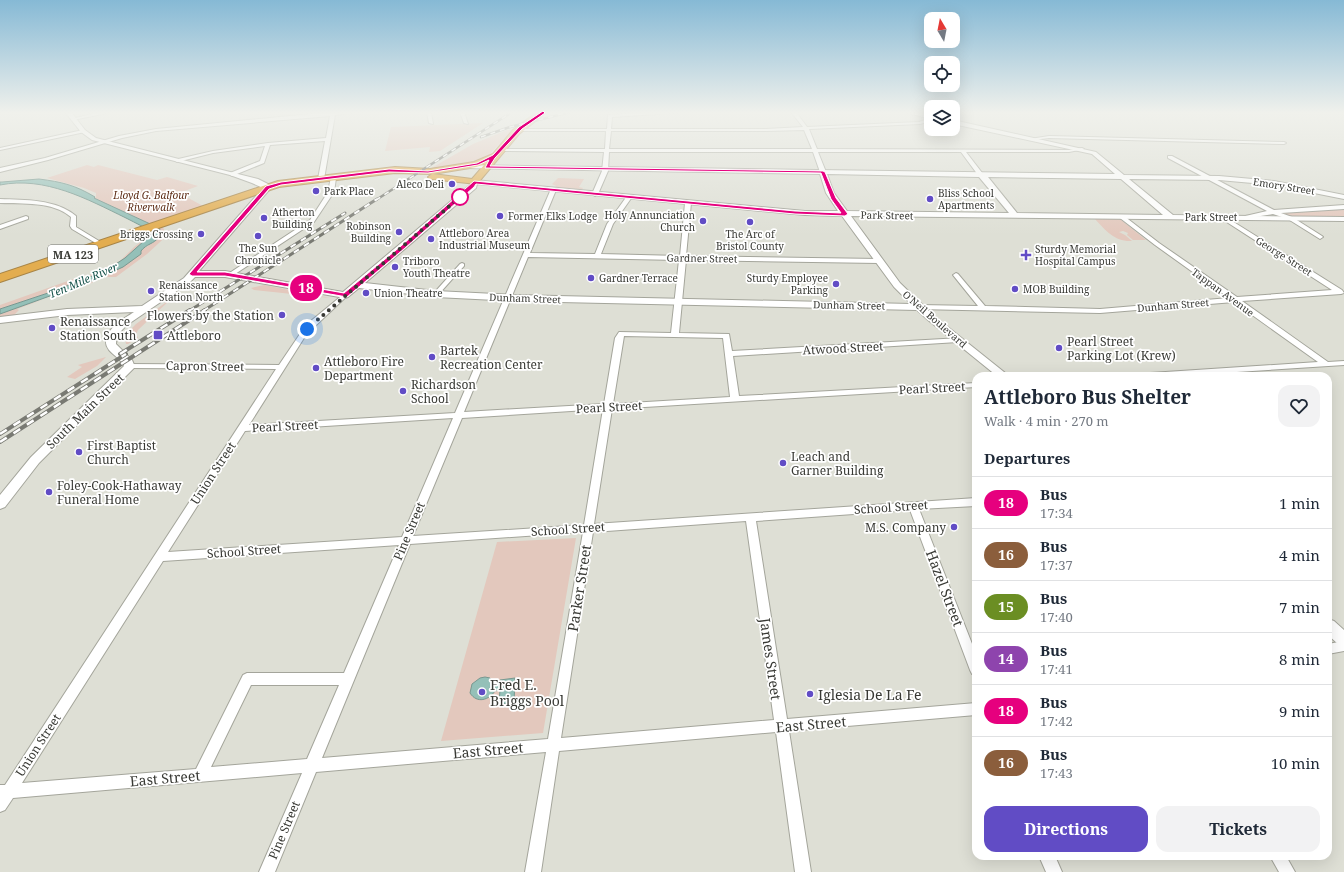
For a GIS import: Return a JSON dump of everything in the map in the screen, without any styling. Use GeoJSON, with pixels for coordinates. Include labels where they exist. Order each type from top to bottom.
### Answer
{"type":"FeatureCollection","features":[{"type":"Feature","properties":{"kind":"highway","name":"MA 123"},"geometry":{"type":"LineString","coordinates":[[474,182],[498,153]]}},
{"type":"Feature","properties":{"kind":"highway","name":"MA 123"},"geometry":{"type":"LineString","coordinates":[[456,168],[478,164],[498,153]]}},
{"type":"Feature","properties":{"kind":"highway","name":"Park Street"},"geometry":{"type":"LineString","coordinates":[[444,174],[456,168]]}},
{"type":"Feature","properties":{"kind":"highway","name":"Park Street"},"geometry":{"type":"LineString","coordinates":[[267,188],[281,183],[364,174],[396,173],[444,174],[474,182]]}},
{"type":"Feature","properties":{"kind":"highway","name":"MA 123"},"geometry":{"type":"LineString","coordinates":[[0,278],[267,188]]}},
{"type":"Feature","properties":{"kind":"main road"},"geometry":{"type":"LineString","coordinates":[[147,153],[232,174],[255,181],[267,188]]}},
{"type":"Feature","properties":{"kind":"main road"},"geometry":{"type":"LineString","coordinates":[[1092,153],[1096,154],[1171,217]]}},
{"type":"Feature","properties":{"kind":"main road","name":"Emory Street"},"geometry":{"type":"LineString","coordinates":[[456,168],[486,167],[1209,178],[1269,182],[1344,196]]}},
{"type":"Feature","properties":{"kind":"main road","name":"O'Neil Boulevard"},"geometry":{"type":"LineString","coordinates":[[823,172],[833,199],[894,281],[918,307],[999,372]]}},
{"type":"Feature","properties":{"kind":"main road"},"geometry":{"type":"LineString","coordinates":[[980,174],[1015,216]]}},
{"type":"Feature","properties":{"kind":"main road","name":"Park Street"},"geometry":{"type":"LineString","coordinates":[[474,182],[800,213],[1344,219]]}},
{"type":"Feature","properties":{"kind":"main road","name":"Union Street"},"geometry":{"type":"LineString","coordinates":[[345,295],[435,220],[472,186],[474,182]]}},
{"type":"Feature","properties":{"kind":"main road","name":"South Main Street"},"geometry":{"type":"LineString","coordinates":[[0,504],[38,457],[130,366],[113,349],[111,339],[120,326],[183,283],[267,188]]}},
{"type":"Feature","properties":{"kind":"main road"},"geometry":{"type":"LineString","coordinates":[[192,274],[230,274],[345,295]]}},
{"type":"Feature","properties":{"kind":"main road","name":"Dunham Street"},"geometry":{"type":"LineString","coordinates":[[358,285],[436,294],[507,298],[918,307]]}},
{"type":"Feature","properties":{"kind":"main road"},"geometry":{"type":"LineString","coordinates":[[0,320],[67,312],[144,309]]}},
{"type":"Feature","properties":{"kind":"main road"},"geometry":{"type":"LineString","coordinates":[[1332,629],[1344,638]]}},
{"type":"Feature","properties":{"kind":"street"},"geometry":{"type":"LineString","coordinates":[[0,170],[65,153]]}},
{"type":"Feature","properties":{"kind":"street"},"geometry":{"type":"LineString","coordinates":[[177,160],[209,153]]}},
{"type":"Feature","properties":{"kind":"street"},"geometry":{"type":"LineString","coordinates":[[232,174],[262,162],[265,153]]}},
{"type":"Feature","properties":{"kind":"street"},"geometry":{"type":"LineString","coordinates":[[322,179],[326,153]]}},
{"type":"Feature","properties":{"kind":"street"},"geometry":{"type":"LineString","coordinates":[[498,153],[509,153]]}},
{"type":"Feature","properties":{"kind":"street"},"geometry":{"type":"LineString","coordinates":[[596,194],[605,169],[607,153]]}},
{"type":"Feature","properties":{"kind":"street"},"geometry":{"type":"LineString","coordinates":[[815,153],[823,172]]}},
{"type":"Feature","properties":{"kind":"street"},"geometry":{"type":"LineString","coordinates":[[964,153],[980,174]]}},
{"type":"Feature","properties":{"kind":"street"},"geometry":{"type":"LineString","coordinates":[[1170,157],[1272,211],[1290,218],[1320,237]]}},
{"type":"Feature","properties":{"kind":"street"},"geometry":{"type":"LineString","coordinates":[[230,274],[312,221],[331,191],[333,178]]}},
{"type":"Feature","properties":{"kind":"street","name":"Pine Street"},"geometry":{"type":"LineString","coordinates":[[267,872],[553,190]]}},
{"type":"Feature","properties":{"kind":"street"},"geometry":{"type":"LineString","coordinates":[[597,256],[610,226],[630,197]]}},
{"type":"Feature","properties":{"kind":"street"},"geometry":{"type":"LineString","coordinates":[[0,201],[39,204],[63,209],[73,216],[73,228],[101,244]]}},
{"type":"Feature","properties":{"kind":"street"},"geometry":{"type":"LineString","coordinates":[[688,203],[675,335],[726,336],[735,399]]}},
{"type":"Feature","properties":{"kind":"street","name":"Park Street"},"geometry":{"type":"LineString","coordinates":[[1243,218],[1272,211],[1344,207]]}},
{"type":"Feature","properties":{"kind":"street","name":"Tappan Avenue"},"geometry":{"type":"LineString","coordinates":[[1122,217],[1235,300],[1326,364]]}},
{"type":"Feature","properties":{"kind":"street"},"geometry":{"type":"LineString","coordinates":[[0,227],[26,218]]}},
{"type":"Feature","properties":{"kind":"street","name":"George Street"},"geometry":{"type":"LineString","coordinates":[[1224,218],[1342,292]]}},
{"type":"Feature","properties":{"kind":"street","name":"Gardner Street"},"geometry":{"type":"LineString","coordinates":[[525,255],[879,261]]}},
{"type":"Feature","properties":{"kind":"street"},"geometry":{"type":"LineString","coordinates":[[436,294],[462,265]]}},
{"type":"Feature","properties":{"kind":"street"},"geometry":{"type":"LineString","coordinates":[[956,276],[983,308]]}},
{"type":"Feature","properties":{"kind":"street","name":"Dunham Street"},"geometry":{"type":"LineString","coordinates":[[918,307],[1100,311],[1342,292]]}},
{"type":"Feature","properties":{"kind":"street","name":"Union Street"},"geometry":{"type":"LineString","coordinates":[[0,805],[4,792],[159,557],[305,331],[345,295]]}},
{"type":"Feature","properties":{"kind":"street","name":"Parker Street"},"geometry":{"type":"LineString","coordinates":[[533,872],[619,340],[622,334],[675,335]]}},
{"type":"Feature","properties":{"kind":"street","name":"Atwood Street"},"geometry":{"type":"LineString","coordinates":[[728,354],[958,340]]}},
{"type":"Feature","properties":{"kind":"street"},"geometry":{"type":"LineString","coordinates":[[1199,372],[1344,363]]}},
{"type":"Feature","properties":{"kind":"street","name":"Capron Street"},"geometry":{"type":"LineString","coordinates":[[130,366],[281,367]]}},
{"type":"Feature","properties":{"kind":"street","name":"Pearl Street"},"geometry":{"type":"LineString","coordinates":[[242,428],[972,385]]}},
{"type":"Feature","properties":{"kind":"street","name":"School Street"},"geometry":{"type":"LineString","coordinates":[[159,557],[972,502]]}},
{"type":"Feature","properties":{"kind":"street","name":"Hazel Street"},"geometry":{"type":"LineString","coordinates":[[913,506],[972,660]]}},
{"type":"Feature","properties":{"kind":"street","name":"James Street"},"geometry":{"type":"LineString","coordinates":[[750,517],[803,872]]}},
{"type":"Feature","properties":{"kind":"street"},"geometry":{"type":"LineString","coordinates":[[1332,648],[1344,646]]}},
{"type":"Feature","properties":{"kind":"street"},"geometry":{"type":"LineString","coordinates":[[200,775],[247,679],[348,679]]}},
{"type":"Feature","properties":{"kind":"street","name":"East Street"},"geometry":{"type":"LineString","coordinates":[[4,792],[972,709]]}},
{"type":"Feature","properties":{"kind":"street"},"geometry":{"type":"LineString","coordinates":[[1050,860],[1054,872]]}},
{"type":"Feature","properties":{"kind":"street"},"geometry":{"type":"LineString","coordinates":[[1280,860],[1287,872]]}},
{"type":"Feature","properties":{"kind":"green space"},"geometry":{"type":"Polygon","coordinates":[[[458,153],[491,153],[478,162],[428,170],[458,153]]]}},
{"type":"Feature","properties":{"kind":"green space","name":"Lloyd G. Balfour Riverwalk"},"geometry":{"type":"Polygon","coordinates":[[[87,165],[94,167],[98,165],[157,180],[167,177],[198,186],[182,192],[181,194],[203,206],[150,224],[93,198],[96,197],[96,193],[84,188],[47,178],[87,165]]]}},
{"type":"Feature","properties":{"kind":"green space"},"geometry":{"type":"Polygon","coordinates":[[[558,178],[584,179],[579,187],[583,188],[581,191],[555,188],[556,186],[552,184],[558,178]]]}},
{"type":"Feature","properties":{"kind":"green space"},"geometry":{"type":"Polygon","coordinates":[[[1344,209],[1344,216],[1290,216],[1283,213],[1344,209]]]}},
{"type":"Feature","properties":{"kind":"green space"},"geometry":{"type":"Polygon","coordinates":[[[1095,219],[1120,219],[1146,240],[1133,240],[1127,235],[1128,233],[1123,231],[1119,232],[1132,241],[1116,238],[1095,219]]]}},
{"type":"Feature","properties":{"kind":"green space"},"geometry":{"type":"Polygon","coordinates":[[[162,227],[164,232],[172,231],[147,254],[116,277],[101,277],[126,264],[141,253],[141,250],[151,244],[159,233],[158,228],[162,227]]]}},
{"type":"Feature","properties":{"kind":"green space"},"geometry":{"type":"Polygon","coordinates":[[[151,234],[118,264],[105,271],[54,291],[0,309],[0,305],[79,277],[87,276],[120,261],[134,247],[151,234]]]}},
{"type":"Feature","properties":{"kind":"green space"},"geometry":{"type":"Polygon","coordinates":[[[100,278],[90,284],[88,283],[100,278]]]}},
{"type":"Feature","properties":{"kind":"green space"},"geometry":{"type":"Polygon","coordinates":[[[86,284],[74,289],[45,299],[86,284]]]}},
{"type":"Feature","properties":{"kind":"green space"},"geometry":{"type":"Polygon","coordinates":[[[264,285],[300,292],[299,294],[306,293],[330,298],[254,290],[251,288],[264,285]]]}},
{"type":"Feature","properties":{"kind":"green space"},"geometry":{"type":"Polygon","coordinates":[[[172,298],[138,330],[136,334],[138,338],[126,344],[125,338],[129,334],[127,333],[136,324],[172,298]]]}},
{"type":"Feature","properties":{"kind":"green space"},"geometry":{"type":"Polygon","coordinates":[[[45,299],[17,309],[19,310],[14,315],[0,317],[0,314],[45,299]]]}},
{"type":"Feature","properties":{"kind":"green space"},"geometry":{"type":"Polygon","coordinates":[[[106,357],[97,366],[75,379],[67,377],[82,367],[78,365],[106,357]]]}},
{"type":"Feature","properties":{"kind":"green space"},"geometry":{"type":"Polygon","coordinates":[[[576,538],[543,733],[441,741],[497,542],[576,538]]]}},
{"type":"Feature","properties":{"kind":"water","name":"Ten Mile River"},"geometry":{"type":"Polygon","coordinates":[[[39,179],[75,187],[95,197],[94,198],[159,228],[159,237],[145,247],[141,251],[141,254],[123,267],[97,279],[0,314],[0,309],[54,291],[105,271],[125,258],[154,232],[81,197],[49,186],[17,183],[0,185],[0,182],[39,179]]]}},
{"type":"Feature","properties":{"kind":"water","name":"Fred E. Briggs Pool"},"geometry":{"type":"Polygon","coordinates":[[[480,678],[490,678],[496,684],[500,683],[500,680],[515,678],[514,703],[499,704],[500,690],[495,691],[490,697],[483,700],[476,699],[470,693],[472,684],[480,678]]]}},
{"type":"Feature","properties":{"kind":"railway"},"geometry":{"type":"LineString","coordinates":[[376,200],[449,153]]}},
{"type":"Feature","properties":{"kind":"railway"},"geometry":{"type":"LineString","coordinates":[[203,311],[377,199]]}},
{"type":"Feature","properties":{"kind":"railway"},"geometry":{"type":"LineString","coordinates":[[189,311],[345,213]]}},
{"type":"Feature","properties":{"kind":"railway"},"geometry":{"type":"LineString","coordinates":[[120,354],[190,310]]}},
{"type":"Feature","properties":{"kind":"railway"},"geometry":{"type":"LineString","coordinates":[[0,442],[205,310]]}},
{"type":"Feature","properties":{"kind":"railway"},"geometry":{"type":"LineString","coordinates":[[0,434],[126,354]]}},
{"type":"Feature","properties":{"kind":"bus line","name":"18"},"geometry":{"type":"LineString","coordinates":[[493,159],[486,167],[823,172],[833,199],[845,214],[795,213],[474,182],[472,186],[403,247],[345,295],[225,274],[192,274],[267,188],[277,184],[401,170],[428,172],[478,164],[488,160],[498,153]]}},
{"type":"Feature","properties":{"kind":"place","name":"Aleco Deli"},"geometry":{"type":"Point","coordinates":[452,184]}},
{"type":"Feature","properties":{"kind":"place","name":"Park Place"},"geometry":{"type":"Point","coordinates":[316,191]}},
{"type":"Feature","properties":{"kind":"place","name":"Bliss School Apartments"},"geometry":{"type":"Point","coordinates":[930,199]}},
{"type":"Feature","properties":{"kind":"place","name":"Former Elks Lodge"},"geometry":{"type":"Point","coordinates":[500,216]}},
{"type":"Feature","properties":{"kind":"place","name":"Atherton Building"},"geometry":{"type":"Point","coordinates":[264,218]}},
{"type":"Feature","properties":{"kind":"place","name":"Holy Annunciation Church"},"geometry":{"type":"Point","coordinates":[703,221]}},
{"type":"Feature","properties":{"kind":"place","name":"The Arc of Bristol County"},"geometry":{"type":"Point","coordinates":[750,222]}},
{"type":"Feature","properties":{"kind":"place","name":"Robinson Building"},"geometry":{"type":"Point","coordinates":[399,232]}},
{"type":"Feature","properties":{"kind":"place","name":"Briggs Crossing"},"geometry":{"type":"Point","coordinates":[201,234]}},
{"type":"Feature","properties":{"kind":"place","name":"The Sun Chronicle"},"geometry":{"type":"Point","coordinates":[258,236]}},
{"type":"Feature","properties":{"kind":"place","name":"Attleboro Area Industrial Museum"},"geometry":{"type":"Point","coordinates":[431,239]}},
{"type":"Feature","properties":{"kind":"place","name":"Sturdy Memorial Hospital Campus"},"geometry":{"type":"Point","coordinates":[1026,255]}},
{"type":"Feature","properties":{"kind":"place","name":"Triboro Youth Theatre"},"geometry":{"type":"Point","coordinates":[395,267]}},
{"type":"Feature","properties":{"kind":"place","name":"Gardner Terrace"},"geometry":{"type":"Point","coordinates":[591,278]}},
{"type":"Feature","properties":{"kind":"place","name":"Sturdy Employee Parking"},"geometry":{"type":"Point","coordinates":[836,284]}},
{"type":"Feature","properties":{"kind":"place","name":"MOB Building"},"geometry":{"type":"Point","coordinates":[1015,289]}},
{"type":"Feature","properties":{"kind":"place","name":"Renaissance Station North"},"geometry":{"type":"Point","coordinates":[151,291]}},
{"type":"Feature","properties":{"kind":"place","name":"Union Theatre"},"geometry":{"type":"Point","coordinates":[366,293]}},
{"type":"Feature","properties":{"kind":"place","name":"Flowers by the Station"},"geometry":{"type":"Point","coordinates":[282,315]}},
{"type":"Feature","properties":{"kind":"place","name":"Renaissance Station South"},"geometry":{"type":"Point","coordinates":[52,328]}},
{"type":"Feature","properties":{"kind":"place","name":"Attleboro"},"geometry":{"type":"Point","coordinates":[158,335]}},
{"type":"Feature","properties":{"kind":"place","name":"Pearl Street Parking Lot (Krew)"},"geometry":{"type":"Point","coordinates":[1059,348]}},
{"type":"Feature","properties":{"kind":"place","name":"Bartek Recreation Center"},"geometry":{"type":"Point","coordinates":[432,357]}},
{"type":"Feature","properties":{"kind":"place","name":"Attleboro Fire Department"},"geometry":{"type":"Point","coordinates":[316,368]}},
{"type":"Feature","properties":{"kind":"place","name":"Richardson School"},"geometry":{"type":"Point","coordinates":[403,391]}},
{"type":"Feature","properties":{"kind":"place","name":"First Baptist Church"},"geometry":{"type":"Point","coordinates":[79,452]}},
{"type":"Feature","properties":{"kind":"place","name":"Leach and Garner Building"},"geometry":{"type":"Point","coordinates":[783,463]}},
{"type":"Feature","properties":{"kind":"place","name":"Foley-Cook-Hathaway Funeral Home"},"geometry":{"type":"Point","coordinates":[49,492]}},
{"type":"Feature","properties":{"kind":"place","name":"M.S. Company"},"geometry":{"type":"Point","coordinates":[954,527]}},
{"type":"Feature","properties":{"kind":"place","name":"Fred E. Briggs Pool"},"geometry":{"type":"Point","coordinates":[482,692]}},
{"type":"Feature","properties":{"kind":"place","name":"Iglesia De La Fe"},"geometry":{"type":"Point","coordinates":[810,694]}},
{"type":"Feature","properties":{"kind":"route"},"geometry":{"type":"LineString","coordinates":[[307,329],[460,197]]}}]}
